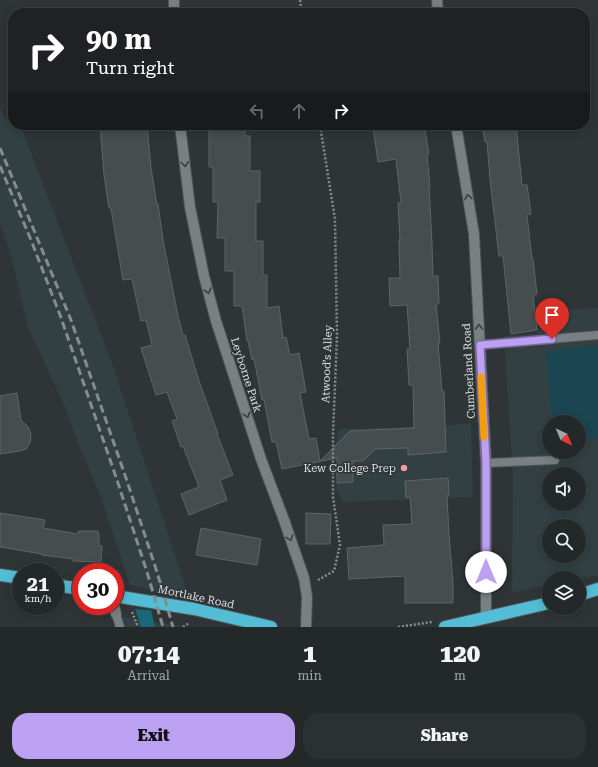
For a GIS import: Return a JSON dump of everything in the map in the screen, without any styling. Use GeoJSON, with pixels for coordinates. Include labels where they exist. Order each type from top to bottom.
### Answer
{"type":"FeatureCollection","features":[{"type":"Feature","properties":{"kind":"highway"},"geometry":{"type":"LineString","coordinates":[[0,575],[12,577]]}},
{"type":"Feature","properties":{"kind":"highway"},"geometry":{"type":"LineString","coordinates":[[586,593],[598,589]]}},
{"type":"Feature","properties":{"kind":"highway","name":"Mortlake Road"},"geometry":{"type":"LineString","coordinates":[[124,597],[194,609],[271,627]]}},
{"type":"Feature","properties":{"kind":"highway"},"geometry":{"type":"LineString","coordinates":[[445,627],[542,605]]}},
{"type":"Feature","properties":{"kind":"street","name":"Leyborne Park"},"geometry":{"type":"LineString","coordinates":[[181,130],[190,207],[204,276],[216,321],[261,459],[304,578],[307,597],[306,627]]}},
{"type":"Feature","properties":{"kind":"street","name":"Cumberland Road"},"geometry":{"type":"LineString","coordinates":[[457,130],[474,234],[486,463],[486,618]]}},
{"type":"Feature","properties":{"kind":"lane"},"geometry":{"type":"LineString","coordinates":[[480,345],[598,335]]}},
{"type":"Feature","properties":{"kind":"lane"},"geometry":{"type":"LineString","coordinates":[[486,463],[554,460]]}},
{"type":"Feature","properties":{"kind":"lane"},"geometry":{"type":"LineString","coordinates":[[116,615],[120,627]]}},
{"type":"Feature","properties":{"kind":"path","name":"Atwood’s Alley"},"geometry":{"type":"LineString","coordinates":[[305,587],[334,571],[340,545],[333,497],[332,434],[337,336],[335,219],[321,130]]}},
{"type":"Feature","properties":{"kind":"shaded area"},"geometry":{"type":"Polygon","coordinates":[[[0,109],[4,118],[8,117],[8,130],[22,130],[112,363],[189,598],[130,585],[101,497],[64,405],[28,327],[10,252],[0,223],[0,109]]]}},
{"type":"Feature","properties":{"kind":"shaded area"},"geometry":{"type":"Polygon","coordinates":[[[598,308],[598,575],[586,578],[586,571],[542,571],[542,586],[512,592],[513,475],[504,336],[536,334],[553,311],[598,308]]]}},
{"type":"Feature","properties":{"kind":"shaded area"},"geometry":{"type":"Polygon","coordinates":[[[598,346],[598,438],[586,439],[586,415],[551,415],[546,351],[598,346]]]}},
{"type":"Feature","properties":{"kind":"shaded area","name":"Kew College Prep"},"geometry":{"type":"Polygon","coordinates":[[[471,423],[473,497],[342,502],[342,499],[337,491],[336,444],[338,429],[445,426],[471,423]]]}},
{"type":"Feature","properties":{"kind":"shaded area"},"geometry":{"type":"Polygon","coordinates":[[[135,609],[151,610],[155,627],[141,627],[135,609]]]}},
{"type":"Feature","properties":{"kind":"shaded area"},"geometry":{"type":"Polygon","coordinates":[[[123,617],[187,627],[125,627],[123,617]]]}},
{"type":"Feature","properties":{"kind":"building"},"geometry":{"type":"Polygon","coordinates":[[[100,130],[147,130],[151,168],[157,205],[158,204],[163,240],[178,316],[183,335],[185,335],[217,434],[233,475],[220,480],[227,500],[189,515],[181,494],[199,487],[183,446],[181,447],[172,421],[177,419],[167,392],[156,395],[141,348],[152,345],[146,320],[141,321],[132,279],[123,280],[104,175],[100,130]]]}},
{"type":"Feature","properties":{"kind":"building"},"geometry":{"type":"Polygon","coordinates":[[[209,130],[245,130],[245,136],[250,136],[250,171],[260,171],[260,202],[256,202],[256,241],[263,241],[263,275],[267,275],[267,308],[279,306],[283,338],[286,337],[290,355],[299,353],[306,392],[300,393],[309,439],[316,438],[320,461],[350,431],[414,428],[413,385],[409,385],[407,349],[410,349],[407,305],[390,306],[389,278],[400,278],[398,203],[401,203],[396,159],[378,162],[373,130],[425,130],[429,154],[427,154],[430,187],[433,276],[438,276],[439,304],[436,304],[440,343],[438,343],[442,391],[444,391],[446,452],[408,455],[408,448],[375,449],[363,461],[353,461],[353,482],[337,483],[337,458],[282,469],[276,442],[272,442],[254,359],[252,360],[247,341],[242,306],[234,306],[234,271],[225,271],[225,238],[217,238],[218,202],[213,202],[213,167],[209,167],[209,130]]]}},
{"type":"Feature","properties":{"kind":"building"},"geometry":{"type":"Polygon","coordinates":[[[483,130],[516,130],[522,185],[527,185],[531,214],[527,215],[537,294],[533,295],[537,330],[511,334],[503,256],[499,256],[487,142],[485,142],[483,130]]]}},
{"type":"Feature","properties":{"kind":"building"},"geometry":{"type":"Polygon","coordinates":[[[17,393],[21,420],[28,427],[31,434],[30,443],[26,449],[0,454],[0,396],[17,393]]]}},
{"type":"Feature","properties":{"kind":"building"},"geometry":{"type":"Polygon","coordinates":[[[448,478],[449,495],[447,495],[453,603],[405,603],[405,576],[349,579],[347,548],[384,545],[383,525],[412,524],[410,497],[406,498],[405,481],[448,478]]]}},
{"type":"Feature","properties":{"kind":"building"},"geometry":{"type":"Polygon","coordinates":[[[0,513],[45,520],[43,528],[78,534],[78,531],[98,531],[99,546],[102,546],[101,562],[73,561],[73,559],[0,547],[0,513]]]}},
{"type":"Feature","properties":{"kind":"building"},"geometry":{"type":"Polygon","coordinates":[[[306,513],[331,514],[330,544],[306,544],[306,513]]]}},
{"type":"Feature","properties":{"kind":"building"},"geometry":{"type":"Polygon","coordinates":[[[201,528],[261,539],[257,565],[196,555],[201,528]]]}},
{"type":"Feature","properties":{"kind":"railway"},"geometry":{"type":"LineString","coordinates":[[0,148],[71,320],[126,478],[157,572],[173,627]]}},
{"type":"Feature","properties":{"kind":"railway"},"geometry":{"type":"LineString","coordinates":[[0,166],[60,315],[116,477],[163,627]]}},
{"type":"Feature","properties":{"kind":"slow traffic"},"geometry":{"type":"LineString","coordinates":[[481,377],[484,437]]}},
{"type":"Feature","properties":{"kind":"place","name":"Kew College Prep"},"geometry":{"type":"Point","coordinates":[404,468]}},
{"type":"Feature","properties":{"kind":"route"},"geometry":{"type":"LineString","coordinates":[[486,572],[486,463],[480,345],[552,339]]}}]}
